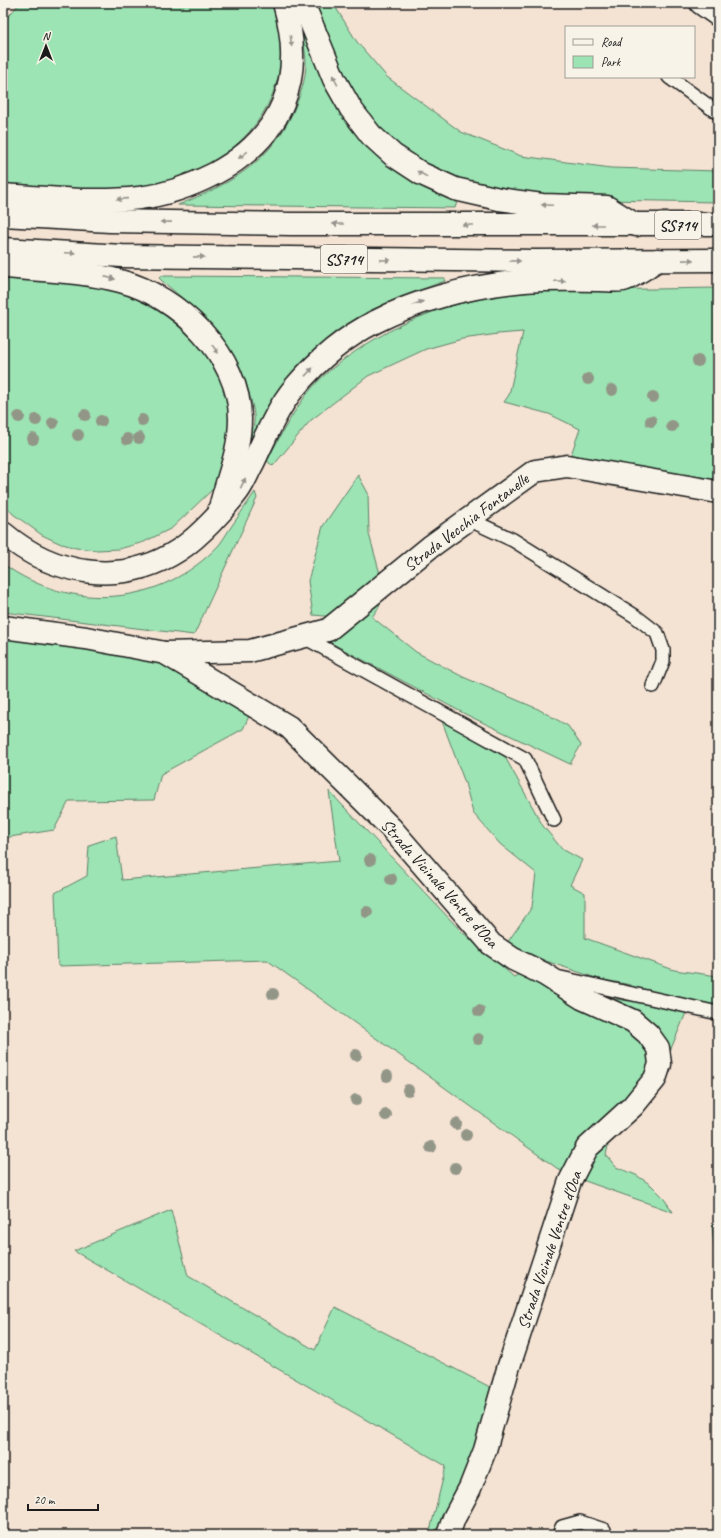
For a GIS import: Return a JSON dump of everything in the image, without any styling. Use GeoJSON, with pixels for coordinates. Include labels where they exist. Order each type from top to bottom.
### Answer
{"type":"FeatureCollection","features":[{"type":"Feature","properties":{"kind":"main road"},"geometry":{"type":"LineString","coordinates":[[3,195],[34,207],[102,200],[140,198],[167,193],[193,184],[229,166],[252,148],[269,129],[280,110],[289,87],[292,65],[291,42],[284,3]]}},
{"type":"Feature","properties":{"kind":"main road"},"geometry":{"type":"LineString","coordinates":[[303,3],[334,79],[351,109],[371,135],[393,155],[422,174],[455,189],[499,199],[542,205],[607,208],[637,225]]}},
{"type":"Feature","properties":{"kind":"main road"},"geometry":{"type":"LineString","coordinates":[[701,3],[718,16]]}},
{"type":"Feature","properties":{"kind":"main road","name":"SS714"},"geometry":{"type":"LineString","coordinates":[[3,215],[34,207],[110,221],[283,224],[718,224]]}},
{"type":"Feature","properties":{"kind":"main road","name":"SS714"},"geometry":{"type":"LineString","coordinates":[[3,249],[30,260],[122,256],[527,261],[718,260]]}},
{"type":"Feature","properties":{"kind":"main road"},"geometry":{"type":"LineString","coordinates":[[3,265],[6,267],[30,260],[122,281],[165,301],[178,310],[202,332],[213,346],[228,372],[235,388],[239,403],[239,436],[219,513]]}},
{"type":"Feature","properties":{"kind":"main road"},"geometry":{"type":"LineString","coordinates":[[3,533],[31,553],[56,565],[74,570],[98,573],[123,572],[161,560],[179,550],[197,537],[239,490],[278,414],[294,388],[316,364],[337,346],[374,323],[414,305],[456,292],[525,281],[624,280],[658,260]]}},
{"type":"Feature","properties":{"kind":"main road","name":"Strada Vecchia Fontanelle"},"geometry":{"type":"LineString","coordinates":[[304,637],[328,630],[430,546],[535,471],[567,466],[718,492]]}},
{"type":"Feature","properties":{"kind":"main road","name":"Strada Vicinale Ventre d'Oca"},"geometry":{"type":"LineString","coordinates":[[3,627],[86,638],[165,653],[250,651],[304,637]]}},
{"type":"Feature","properties":{"kind":"main road","name":"Strada Vicinale Ventre d'Oca"},"geometry":{"type":"LineString","coordinates":[[165,653],[290,727],[391,828],[491,944],[513,959],[544,974],[582,998],[633,1021],[648,1034],[658,1048],[660,1064],[656,1079],[632,1106],[587,1148],[570,1181],[508,1369],[485,1450],[470,1488],[454,1518],[448,1535]]}},
{"type":"Feature","properties":{"kind":"lane"},"geometry":{"type":"LineString","coordinates":[[670,78],[718,113]]}},
{"type":"Feature","properties":{"kind":"lane"},"geometry":{"type":"LineString","coordinates":[[468,519],[513,540],[635,616],[657,633],[663,650],[663,661],[653,686]]}},
{"type":"Feature","properties":{"kind":"lane"},"geometry":{"type":"LineString","coordinates":[[304,637],[526,758],[554,820]]}},
{"type":"Feature","properties":{"kind":"lane"},"geometry":{"type":"LineString","coordinates":[[544,974],[718,1013]]}},
{"type":"Feature","properties":{"kind":"lane"},"geometry":{"type":"LineString","coordinates":[[559,1535],[562,1527],[580,1522],[604,1530]]}},
{"type":"Feature","properties":{"kind":"green space"},"geometry":{"type":"Polygon","coordinates":[[[20,3],[274,3],[282,51],[279,76],[268,105],[242,140],[225,154],[206,166],[185,176],[164,183],[128,189],[3,189],[3,22],[20,3]]]}},
{"type":"Feature","properties":{"kind":"green space"},"geometry":{"type":"Polygon","coordinates":[[[293,3],[319,71],[332,99],[343,116],[400,173],[440,195],[454,198],[457,202],[455,208],[178,205],[214,189],[246,170],[260,159],[284,130],[298,100],[304,82],[306,69],[303,40],[293,3]]]}},
{"type":"Feature","properties":{"kind":"green space"},"geometry":{"type":"Polygon","coordinates":[[[333,3],[357,42],[387,77],[461,132],[521,156],[611,168],[718,171],[718,202],[546,199],[476,185],[439,172],[399,147],[367,113],[336,62],[314,4],[333,3]]]}},
{"type":"Feature","properties":{"kind":"green space"},"geometry":{"type":"Polygon","coordinates":[[[3,275],[71,280],[141,297],[180,325],[207,354],[222,380],[230,409],[228,444],[214,488],[172,528],[144,542],[119,549],[97,550],[76,548],[59,543],[42,535],[13,514],[3,503],[3,275]]]}},
{"type":"Feature","properties":{"kind":"green space"},"geometry":{"type":"Polygon","coordinates":[[[161,276],[445,278],[445,281],[400,297],[367,312],[316,349],[293,372],[278,392],[246,452],[253,430],[254,419],[248,390],[242,373],[234,357],[214,329],[202,316],[159,278],[161,276]]]}},
{"type":"Feature","properties":{"kind":"green space"},"geometry":{"type":"Polygon","coordinates":[[[718,288],[718,487],[568,463],[580,429],[549,414],[504,402],[509,395],[523,332],[462,339],[426,349],[368,376],[310,421],[273,466],[267,461],[298,406],[322,377],[342,361],[375,339],[430,313],[487,297],[545,291],[718,288]]]}},
{"type":"Feature","properties":{"kind":"green space"},"geometry":{"type":"Polygon","coordinates":[[[358,475],[368,493],[369,534],[380,574],[382,597],[379,607],[372,617],[416,652],[463,677],[538,709],[568,726],[581,745],[570,764],[467,715],[318,636],[346,618],[313,615],[308,581],[323,526],[358,475]]]}},
{"type":"Feature","properties":{"kind":"green space"},"geometry":{"type":"Polygon","coordinates":[[[255,492],[257,498],[194,635],[3,612],[3,564],[29,580],[57,590],[86,596],[115,596],[143,591],[170,581],[196,566],[219,545],[255,492]]]}},
{"type":"Feature","properties":{"kind":"green space"},"geometry":{"type":"Polygon","coordinates":[[[3,630],[155,653],[252,710],[243,729],[161,774],[154,800],[69,801],[54,830],[3,838],[3,630]]]}},
{"type":"Feature","properties":{"kind":"green space"},"geometry":{"type":"Polygon","coordinates":[[[442,721],[505,757],[543,826],[562,849],[582,860],[570,885],[585,893],[585,938],[674,970],[718,976],[718,1007],[691,1001],[670,1051],[663,1081],[596,1127],[608,1146],[606,1155],[616,1167],[636,1175],[651,1185],[662,1196],[673,1212],[565,1174],[267,960],[58,966],[55,893],[87,876],[89,845],[116,836],[122,880],[339,861],[329,791],[462,932],[514,977],[528,969],[608,998],[629,1001],[631,985],[599,979],[546,961],[507,943],[532,907],[536,873],[500,844],[473,813],[465,783],[442,721]]]}},
{"type":"Feature","properties":{"kind":"green space"},"geometry":{"type":"Polygon","coordinates":[[[171,1210],[188,1276],[315,1350],[335,1307],[490,1387],[527,1286],[492,1411],[444,1523],[429,1535],[446,1466],[74,1251],[171,1210]]]}},
{"type":"Feature","properties":{"kind":"green space"},"geometry":{"type":"Polygon","coordinates":[[[718,1221],[718,1287],[712,1226],[718,1221]]]}}]}
